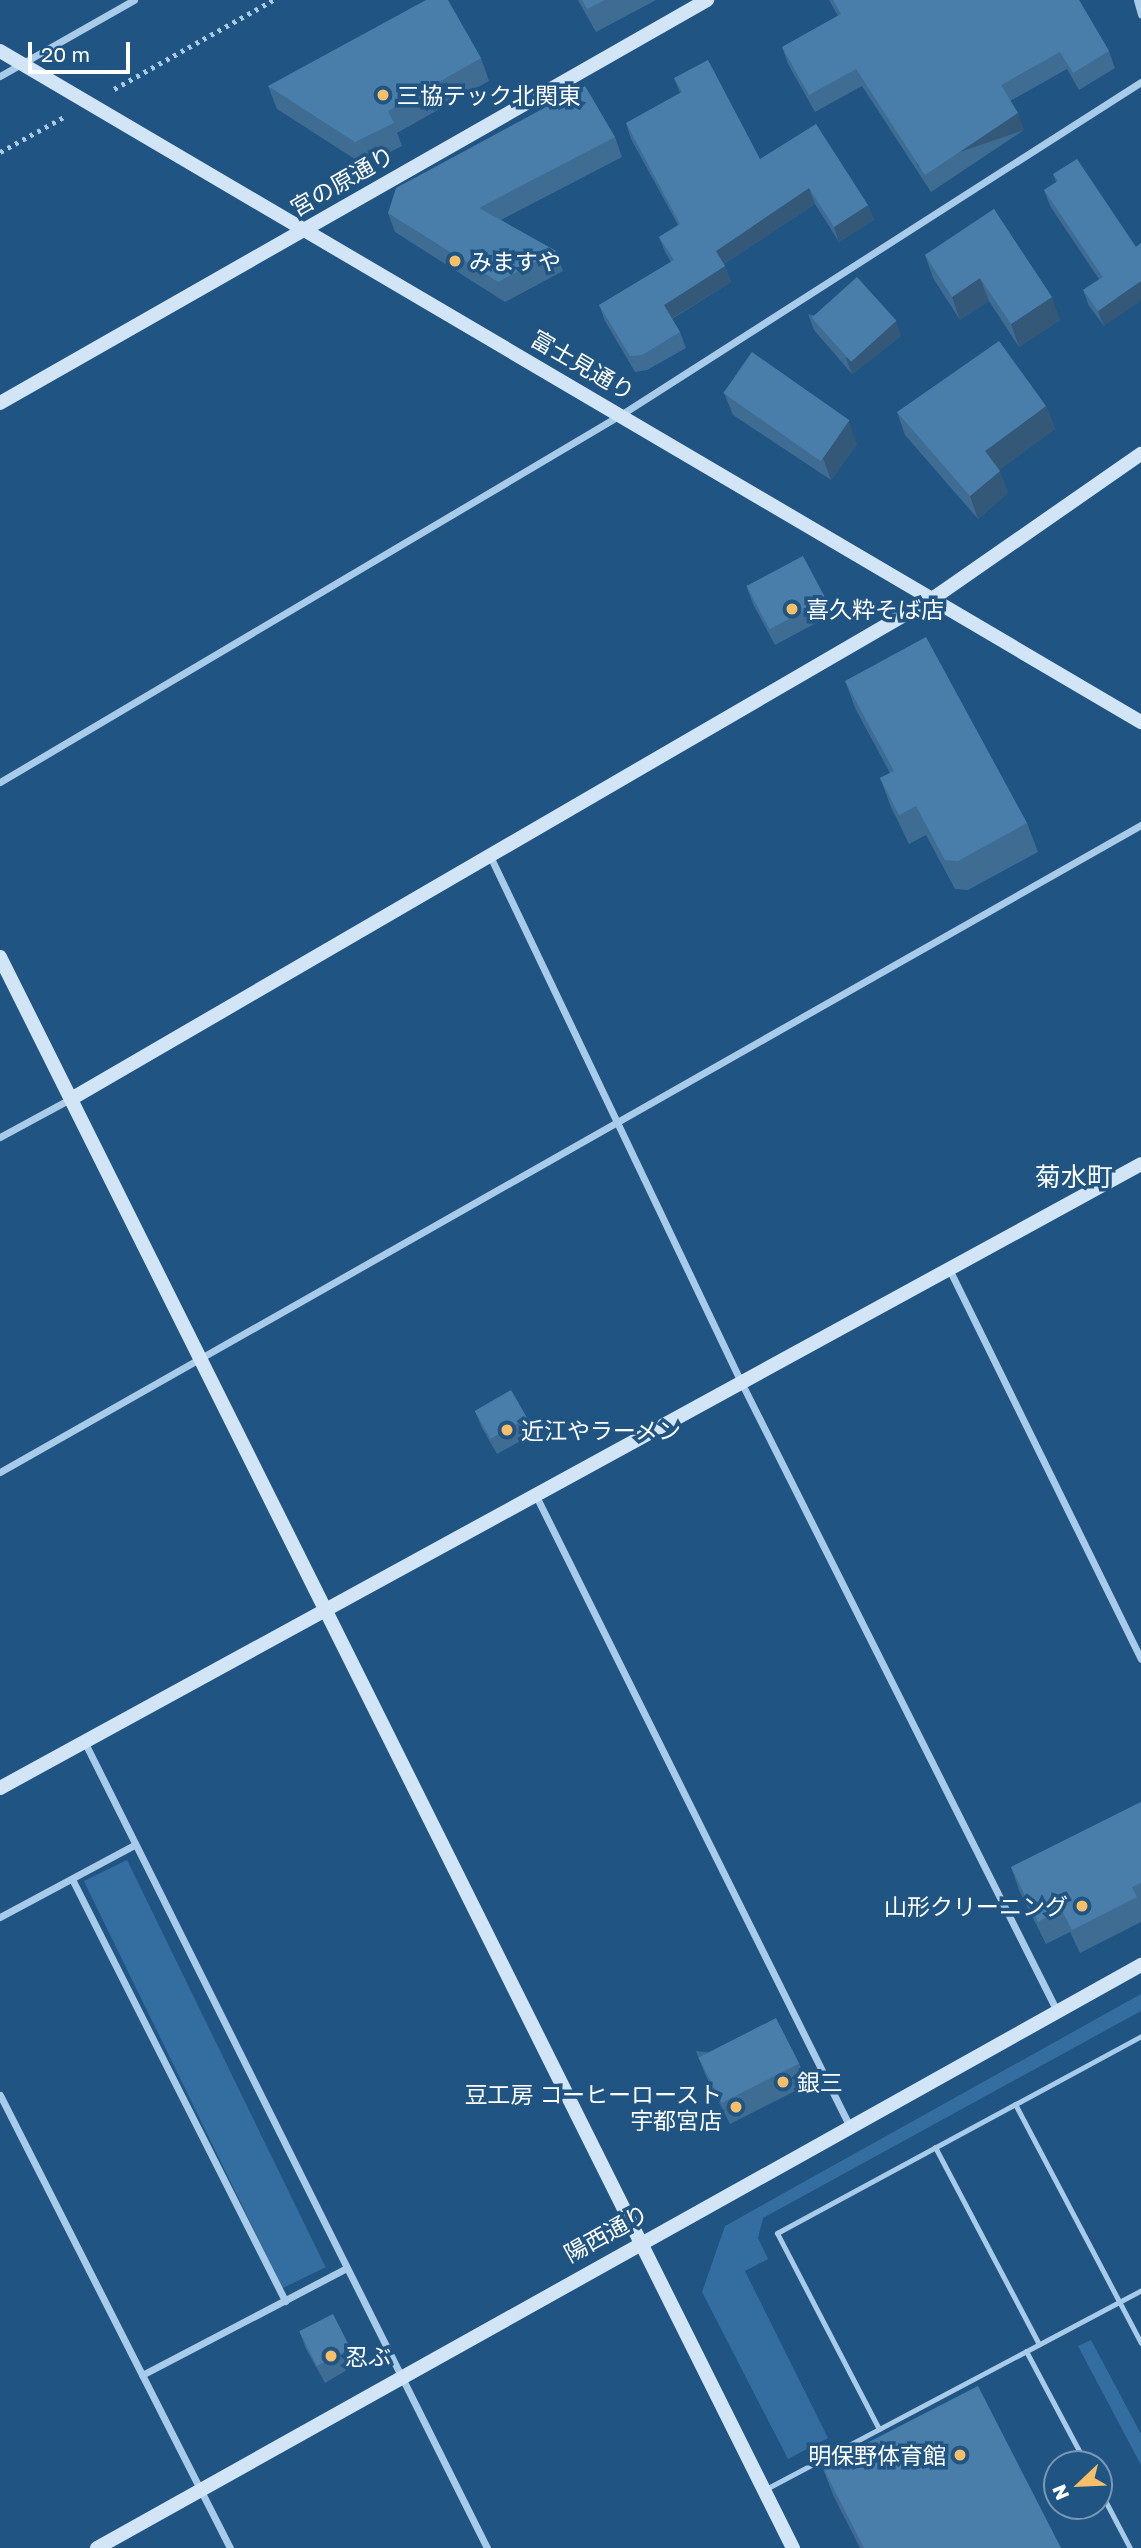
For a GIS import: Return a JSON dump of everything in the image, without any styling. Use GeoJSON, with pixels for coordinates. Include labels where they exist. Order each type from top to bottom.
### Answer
{"type":"FeatureCollection","features":[{"type":"Feature","properties":{"kind":"street"},"geometry":{"type":"LineString","coordinates":[[0,76],[134,0]]}},
{"type":"Feature","properties":{"kind":"street","name":"宮の原通り"},"geometry":{"type":"LineString","coordinates":[[0,403],[707,0]]}},
{"type":"Feature","properties":{"kind":"street"},"geometry":{"type":"LineString","coordinates":[[1137,0],[1141,13]]}},
{"type":"Feature","properties":{"kind":"street","name":"富士見通り"},"geometry":{"type":"LineString","coordinates":[[0,51],[935,597],[1141,722]]}},
{"type":"Feature","properties":{"kind":"street"},"geometry":{"type":"LineString","coordinates":[[0,782],[622,414],[1141,82]]}},
{"type":"Feature","properties":{"kind":"street"},"geometry":{"type":"LineString","coordinates":[[0,1137],[71,1099],[935,597],[1141,454]]}},
{"type":"Feature","properties":{"kind":"street"},"geometry":{"type":"LineString","coordinates":[[0,1472],[1141,825]]}},
{"type":"Feature","properties":{"kind":"street"},"geometry":{"type":"LineString","coordinates":[[489,855],[742,1384],[1056,2011]]}},
{"type":"Feature","properties":{"kind":"street"},"geometry":{"type":"LineString","coordinates":[[0,957],[793,2548]]}},
{"type":"Feature","properties":{"kind":"street"},"geometry":{"type":"LineString","coordinates":[[0,1788],[327,1614],[742,1384],[951,1273],[1141,1164]]}},
{"type":"Feature","properties":{"kind":"street"},"geometry":{"type":"LineString","coordinates":[[951,1273],[1141,1658]]}},
{"type":"Feature","properties":{"kind":"street"},"geometry":{"type":"LineString","coordinates":[[537,1498],[849,2125]]}},
{"type":"Feature","properties":{"kind":"street"},"geometry":{"type":"LineString","coordinates":[[85,1743],[345,2270],[487,2548]]}},
{"type":"Feature","properties":{"kind":"street"},"geometry":{"type":"LineString","coordinates":[[0,1917],[134,1845]]}},
{"type":"Feature","properties":{"kind":"street"},"geometry":{"type":"LineString","coordinates":[[72,1879],[285,2301]]}},
{"type":"Feature","properties":{"kind":"street","name":"陽西通り"},"geometry":{"type":"LineString","coordinates":[[97,2548],[639,2240],[1141,1965]]}},
{"type":"Feature","properties":{"kind":"street"},"geometry":{"type":"LineString","coordinates":[[0,2095],[230,2548]]}},
{"type":"Feature","properties":{"kind":"street"},"geometry":{"type":"LineString","coordinates":[[142,2375],[345,2270]]}},
{"type":"Feature","properties":{"kind":"lane"},"geometry":{"type":"LineString","coordinates":[[879,2429],[776,2233],[1141,2036]]}},
{"type":"Feature","properties":{"kind":"lane"},"geometry":{"type":"LineString","coordinates":[[1015,2104],[1141,2343]]}},
{"type":"Feature","properties":{"kind":"lane"},"geometry":{"type":"LineString","coordinates":[[935,2147],[1039,2344]]}},
{"type":"Feature","properties":{"kind":"lane"},"geometry":{"type":"LineString","coordinates":[[764,2490],[1141,2290]]}},
{"type":"Feature","properties":{"kind":"lane"},"geometry":{"type":"LineString","coordinates":[[1026,2351],[1079,2450]]}},
{"type":"Feature","properties":{"kind":"lane"},"geometry":{"type":"LineString","coordinates":[[1113,2516],[1130,2548]]}},
{"type":"Feature","properties":{"kind":"path"},"geometry":{"type":"LineString","coordinates":[[0,152],[273,0]]}},
{"type":"Feature","properties":{"kind":"shaded area"},"geometry":{"type":"Polygon","coordinates":[[[127,1860],[326,2267],[282,2288],[84,1881],[127,1860]]]}},
{"type":"Feature","properties":{"kind":"shaded area"},"geometry":{"type":"Polygon","coordinates":[[[1141,1994],[1141,2011],[763,2218],[758,2238],[768,2259],[745,2271],[828,2438],[788,2459],[702,2292],[725,2226],[1141,1994]]]}},
{"type":"Feature","properties":{"kind":"shaded area"},"geometry":{"type":"Polygon","coordinates":[[[1091,2340],[1141,2434],[1141,2465],[1078,2346],[1091,2340]]]}},
{"type":"Feature","properties":{"kind":"building","name":"三協テック北関東"},"geometry":{"type":"Polygon","coordinates":[[[426,0],[448,0],[481,58],[388,111],[394,123],[355,142],[268,86],[426,0]]]}},
{"type":"Feature","properties":{"kind":"building"},"geometry":{"type":"Polygon","coordinates":[[[582,0],[605,0],[587,9],[582,0]]]}},
{"type":"Feature","properties":{"kind":"building"},"geometry":{"type":"Polygon","coordinates":[[[833,0],[1079,0],[1109,51],[1073,73],[1060,52],[1001,85],[1018,113],[925,175],[856,69],[809,95],[782,47],[841,14],[833,0]]]}},
{"type":"Feature","properties":{"kind":"building"},"geometry":{"type":"Polygon","coordinates":[[[708,60],[760,159],[816,124],[868,205],[834,227],[809,188],[716,251],[725,266],[664,305],[680,332],[642,355],[630,356],[599,305],[674,260],[659,237],[680,224],[626,123],[682,92],[674,78],[708,60]]]}},
{"type":"Feature","properties":{"kind":"building"},"geometry":{"type":"Polygon","coordinates":[[[585,86],[615,137],[479,208],[556,251],[498,282],[388,213],[396,188],[585,86]]]}},
{"type":"Feature","properties":{"kind":"building"},"geometry":{"type":"Polygon","coordinates":[[[1077,159],[1136,247],[1141,243],[1141,281],[1098,311],[1083,290],[1103,277],[1044,190],[1058,181],[1053,174],[1077,159]]]}},
{"type":"Feature","properties":{"kind":"building"},"geometry":{"type":"Polygon","coordinates":[[[994,209],[1052,297],[1011,324],[980,278],[952,297],[925,255],[994,209]]]}},
{"type":"Feature","properties":{"kind":"building"},"geometry":{"type":"Polygon","coordinates":[[[857,277],[896,321],[851,362],[812,318],[857,277]]]}},
{"type":"Feature","properties":{"kind":"building"},"geometry":{"type":"Polygon","coordinates":[[[999,341],[1046,406],[985,451],[1000,471],[970,496],[897,412],[999,341]]]}},
{"type":"Feature","properties":{"kind":"building"},"geometry":{"type":"Polygon","coordinates":[[[752,352],[849,420],[821,461],[723,393],[752,352]]]}},
{"type":"Feature","properties":{"kind":"building","name":"喜久粋そば店"},"geometry":{"type":"Polygon","coordinates":[[[803,556],[826,599],[769,629],[746,586],[803,556]]]}},
{"type":"Feature","properties":{"kind":"building"},"geometry":{"type":"Polygon","coordinates":[[[926,637],[1027,823],[958,861],[945,860],[916,806],[899,815],[880,778],[894,771],[845,681],[926,637]]]}},
{"type":"Feature","properties":{"kind":"building"},"geometry":{"type":"Polygon","coordinates":[[[511,1390],[527,1418],[491,1439],[475,1411],[511,1390]]]}},
{"type":"Feature","properties":{"kind":"building"},"geometry":{"type":"Polygon","coordinates":[[[1141,1802],[1141,1883],[1132,1887],[1137,1897],[1072,1930],[1061,1909],[1038,1922],[1011,1867],[1141,1802]]]}},
{"type":"Feature","properties":{"kind":"building"},"geometry":{"type":"Polygon","coordinates":[[[776,2018],[799,2063],[722,2103],[698,2057],[776,2018]]]}},
{"type":"Feature","properties":{"kind":"building"},"geometry":{"type":"Polygon","coordinates":[[[333,2314],[351,2349],[317,2366],[299,2331],[333,2314]]]}},
{"type":"Feature","properties":{"kind":"building","name":"明保野体育館"},"geometry":{"type":"Polygon","coordinates":[[[978,2386],[1043,2513],[1043,2520],[1047,2520],[1061,2548],[864,2548],[822,2466],[978,2386]]]}},
{"type":"Feature","properties":{"kind":"place","name":"三協テック北関東"},"geometry":{"type":"Point","coordinates":[383,95]}},
{"type":"Feature","properties":{"kind":"place","name":"みますや"},"geometry":{"type":"Point","coordinates":[455,261]}},
{"type":"Feature","properties":{"kind":"place","name":"喜久粋そば店"},"geometry":{"type":"Point","coordinates":[792,609]}},
{"type":"Feature","properties":{"kind":"place","name":"近江やラーメン"},"geometry":{"type":"Point","coordinates":[507,1430]}},
{"type":"Feature","properties":{"kind":"place","name":"山形クリーニング"},"geometry":{"type":"Point","coordinates":[1082,1906]}},
{"type":"Feature","properties":{"kind":"place","name":"銀三"},"geometry":{"type":"Point","coordinates":[783,2082]}},
{"type":"Feature","properties":{"kind":"place","name":"豆工房 コーヒーロースト 宇都宮店"},"geometry":{"type":"Point","coordinates":[736,2107]}},
{"type":"Feature","properties":{"kind":"place","name":"忍ぶ"},"geometry":{"type":"Point","coordinates":[331,2356]}},
{"type":"Feature","properties":{"kind":"place","name":"明保野体育館"},"geometry":{"type":"Point","coordinates":[960,2455]}},
{"type":"Feature","properties":{"kind":"district","name":"菊水町"},"geometry":{"type":"Point","coordinates":[1074,1177]}}]}
